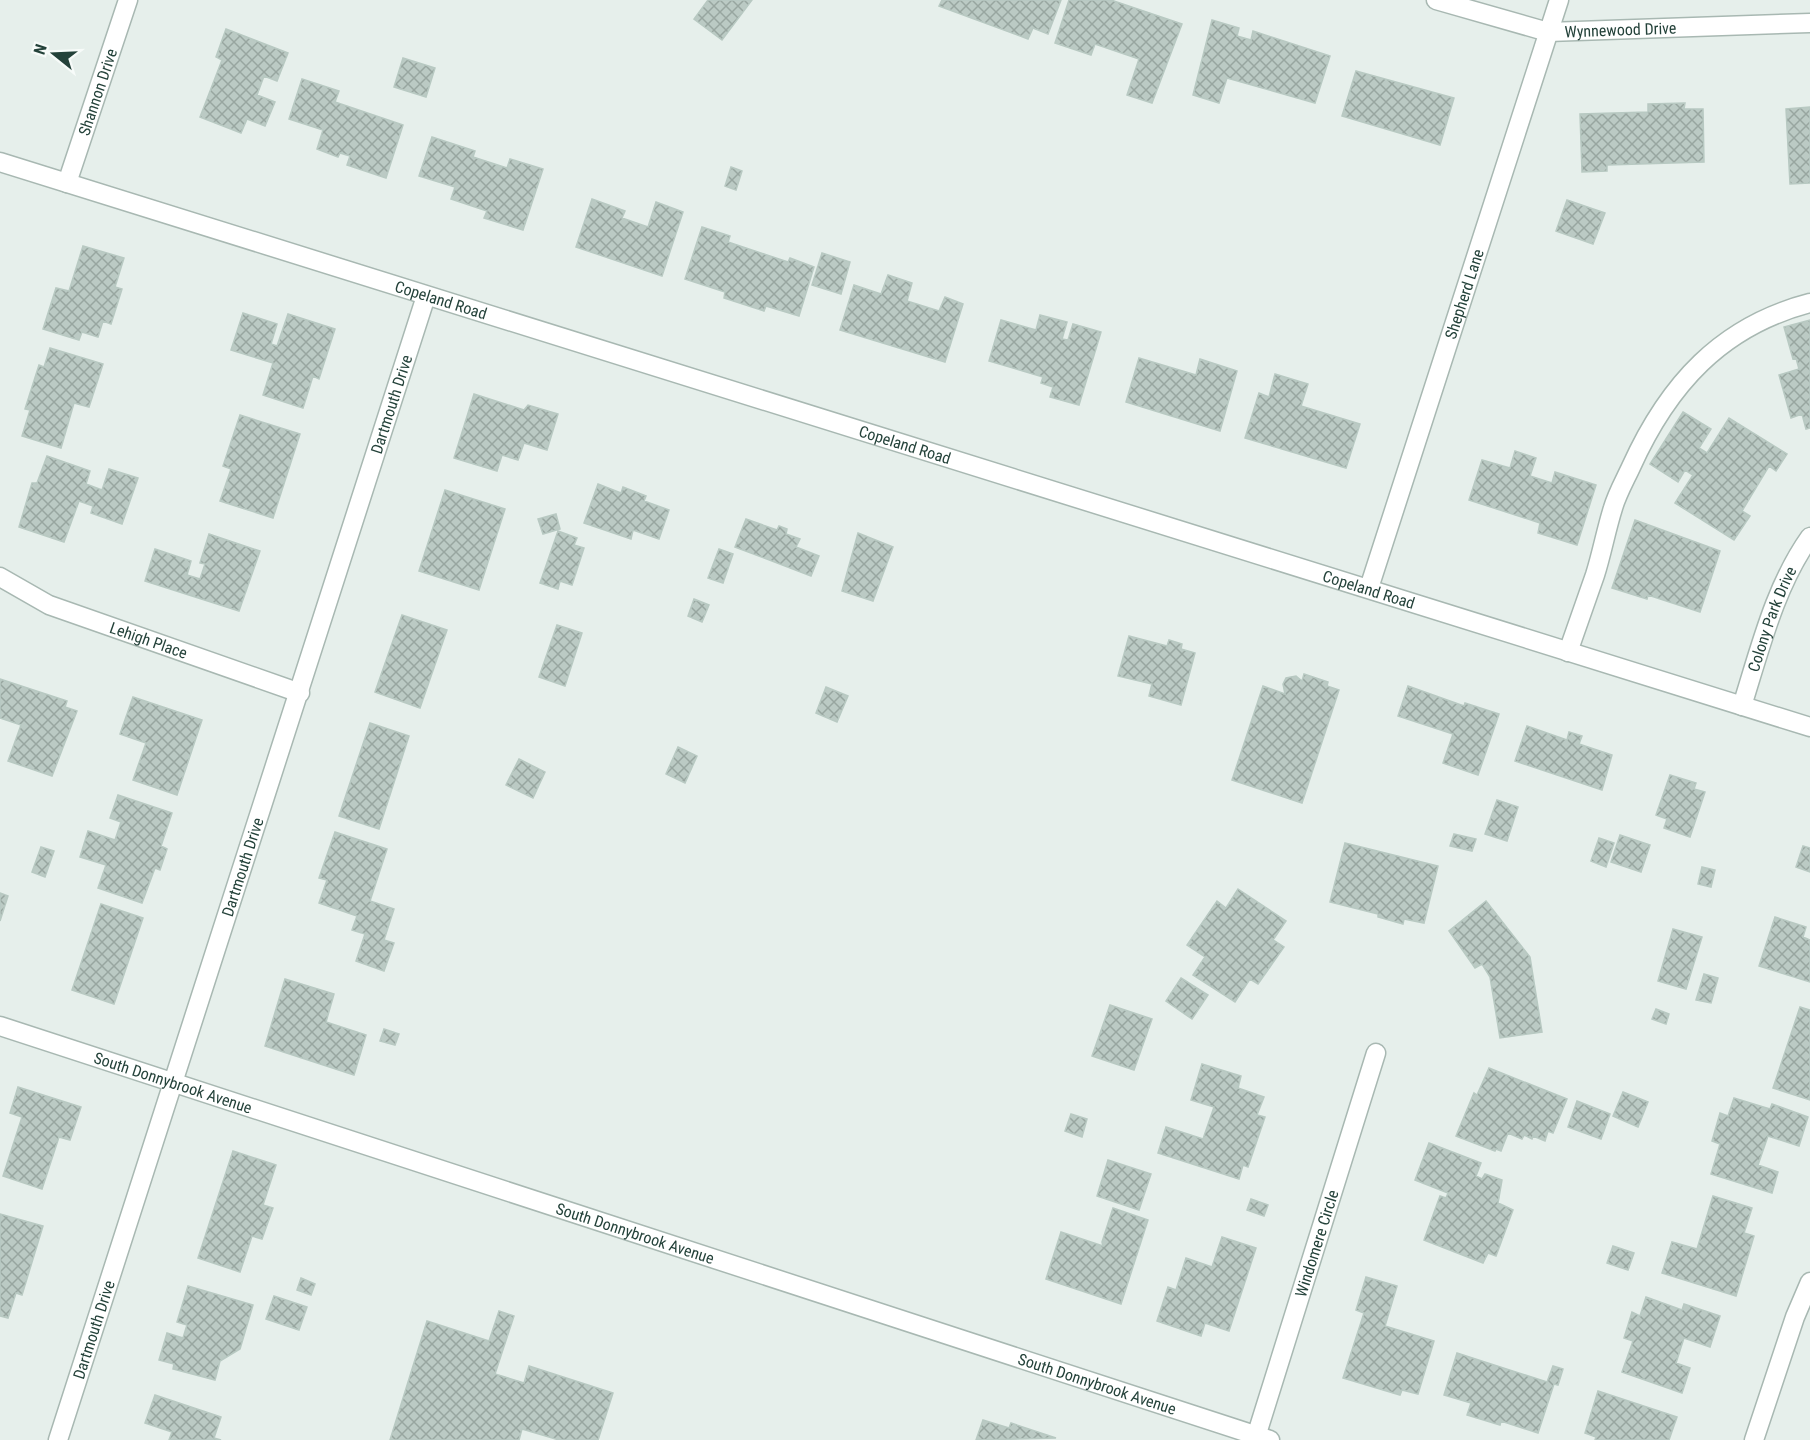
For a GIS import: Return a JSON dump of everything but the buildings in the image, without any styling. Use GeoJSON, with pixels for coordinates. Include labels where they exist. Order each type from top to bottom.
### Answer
{"type":"FeatureCollection","features":[{"type":"Feature","properties":{"kind":"street","name":"Shannon Drive"},"geometry":{"type":"LineString","coordinates":[[67,183],[128,0]]}},
{"type":"Feature","properties":{"kind":"street","name":"Wynnewood Drive"},"geometry":{"type":"LineString","coordinates":[[1436,0],[1548,32],[1810,23]]}},
{"type":"Feature","properties":{"kind":"street","name":"Shepherd Lane"},"geometry":{"type":"LineString","coordinates":[[1369,588],[1559,0]]}},
{"type":"Feature","properties":{"kind":"street","name":"Copeland Road"},"geometry":{"type":"LineString","coordinates":[[0,162],[1810,727]]}},
{"type":"Feature","properties":{"kind":"street","name":"Dartmouth Drive"},"geometry":{"type":"LineString","coordinates":[[58,1440],[426,296]]}},
{"type":"Feature","properties":{"kind":"street"},"geometry":{"type":"LineString","coordinates":[[1568,652],[1596,573],[1613,506],[1640,448],[1667,402],[1701,360],[1740,331],[1789,309],[1810,303]]}},
{"type":"Feature","properties":{"kind":"street","name":"Colony Park Drive"},"geometry":{"type":"LineString","coordinates":[[1742,706],[1773,610],[1795,558],[1810,537]]}},
{"type":"Feature","properties":{"kind":"street","name":"Lehigh Place"},"geometry":{"type":"LineString","coordinates":[[0,577],[49,605],[300,693]]}},
{"type":"Feature","properties":{"kind":"street","name":"South Donnybrook Avenue"},"geometry":{"type":"LineString","coordinates":[[0,1026],[1261,1439]]}},
{"type":"Feature","properties":{"kind":"street","name":"Windomere Circle"},"geometry":{"type":"LineString","coordinates":[[1261,1439],[1376,1053]]}},
{"type":"Feature","properties":{"kind":"street"},"geometry":{"type":"LineString","coordinates":[[1754,1440],[1795,1317],[1810,1282]]}}]}
